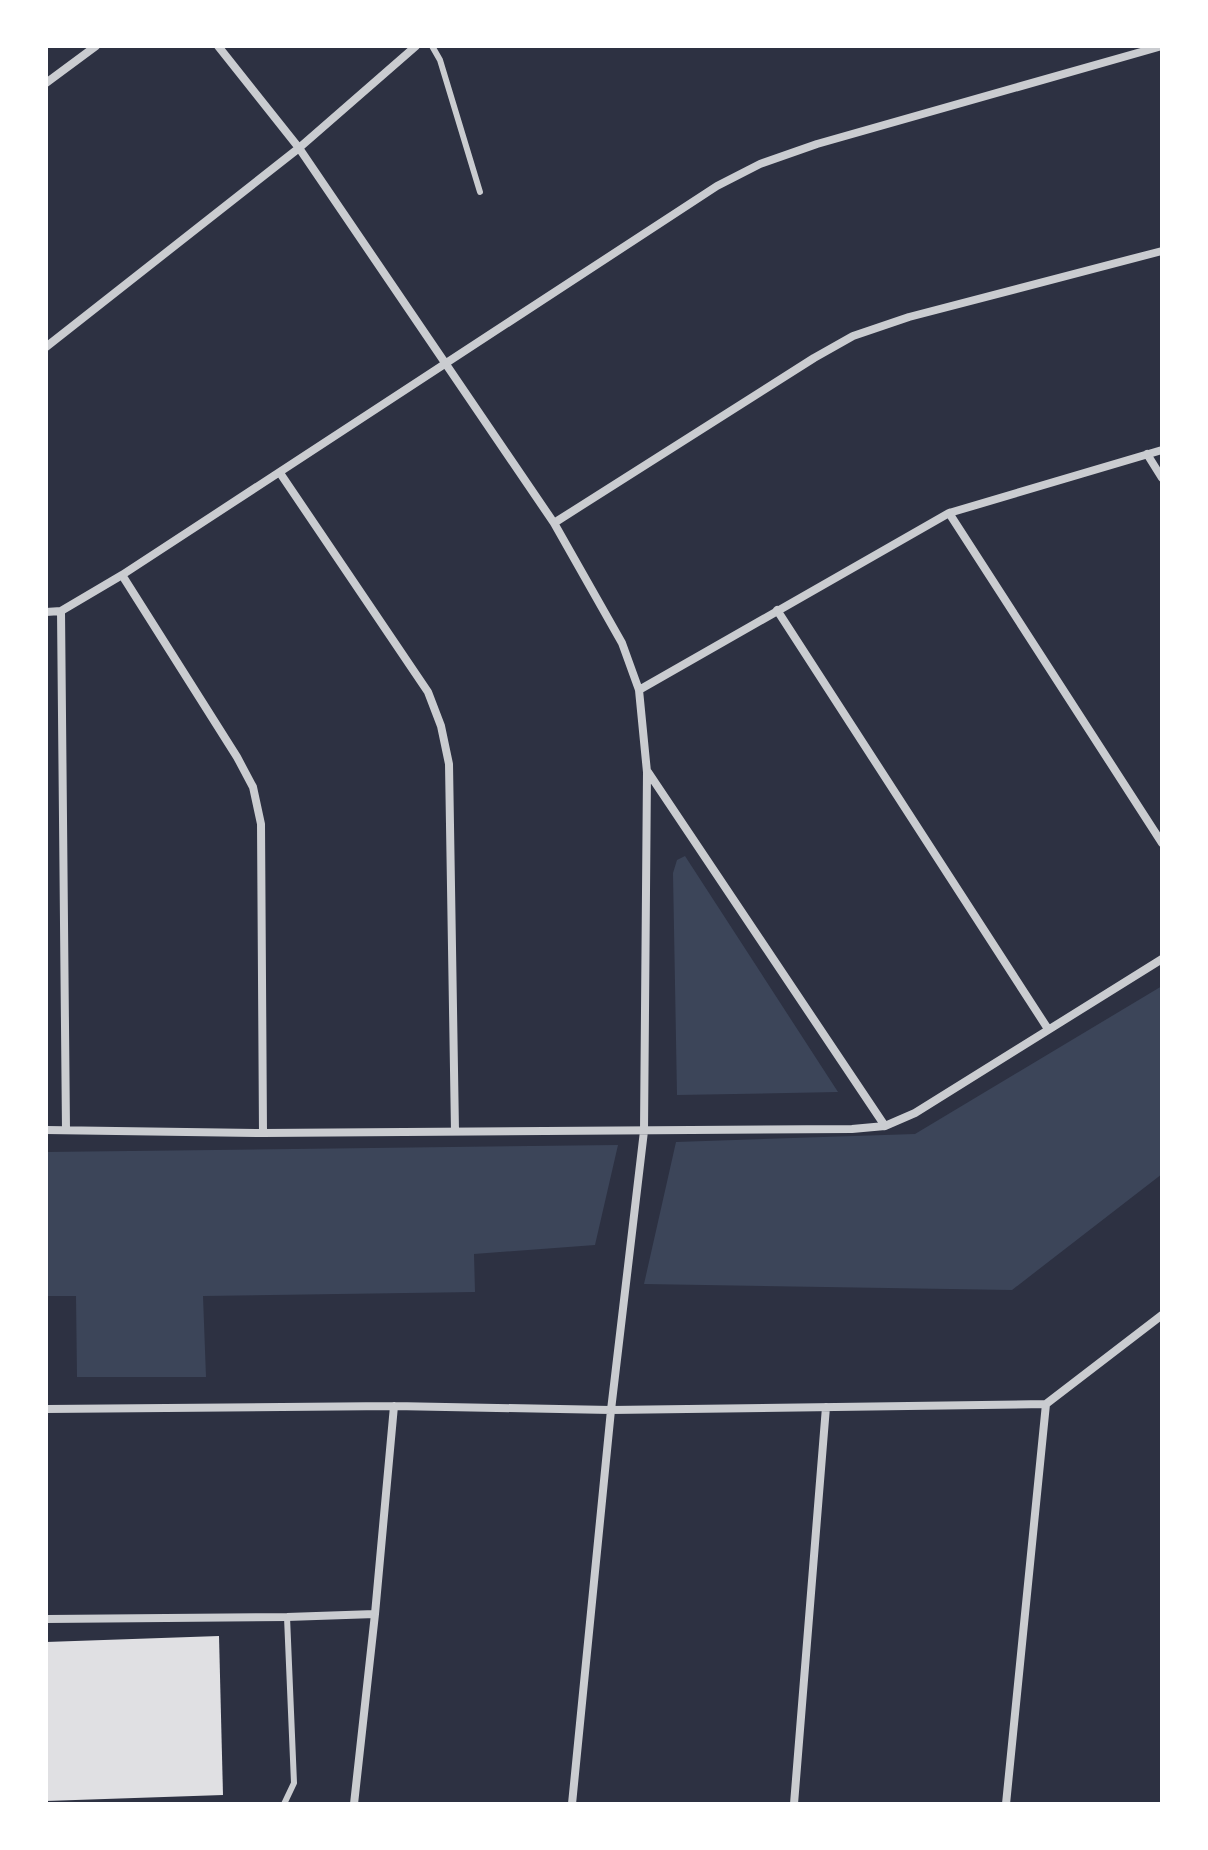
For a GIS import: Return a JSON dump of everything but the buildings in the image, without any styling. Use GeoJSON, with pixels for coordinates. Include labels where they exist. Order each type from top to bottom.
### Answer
{"type":"FeatureCollection","features":[{"type":"Feature","properties":{"kind":"street"},"geometry":{"type":"LineString","coordinates":[[46,83],[96,46]]}},
{"type":"Feature","properties":{"kind":"street"},"geometry":{"type":"LineString","coordinates":[[218,46],[299,148],[554,523],[622,643],[639,690],[647,772],[644,1131],[611,1410],[572,1804]]}},
{"type":"Feature","properties":{"kind":"street"},"geometry":{"type":"LineString","coordinates":[[46,347],[299,148],[416,46]]}},
{"type":"Feature","properties":{"kind":"street"},"geometry":{"type":"LineString","coordinates":[[46,612],[61,611],[122,575],[717,186],[760,164],[832,140],[1162,46]]}},
{"type":"Feature","properties":{"kind":"street"},"geometry":{"type":"LineString","coordinates":[[554,523],[853,336],[909,317],[1162,251]]}},
{"type":"Feature","properties":{"kind":"street"},"geometry":{"type":"LineString","coordinates":[[639,690],[949,513],[1162,450]]}},
{"type":"Feature","properties":{"kind":"street"},"geometry":{"type":"LineString","coordinates":[[1147,454],[1162,478]]}},
{"type":"Feature","properties":{"kind":"street"},"geometry":{"type":"LineString","coordinates":[[280,473],[428,692],[441,726],[449,764],[455,1131]]}},
{"type":"Feature","properties":{"kind":"street"},"geometry":{"type":"LineString","coordinates":[[949,513],[1162,843]]}},
{"type":"Feature","properties":{"kind":"street"},"geometry":{"type":"LineString","coordinates":[[122,575],[253,787],[261,824],[263,1133]]}},
{"type":"Feature","properties":{"kind":"street"},"geometry":{"type":"LineString","coordinates":[[777,610],[1048,1029]]}},
{"type":"Feature","properties":{"kind":"street"},"geometry":{"type":"LineString","coordinates":[[61,611],[66,1130]]}},
{"type":"Feature","properties":{"kind":"street"},"geometry":{"type":"LineString","coordinates":[[647,772],[885,1126]]}},
{"type":"Feature","properties":{"kind":"street"},"geometry":{"type":"LineString","coordinates":[[46,1130],[263,1133],[852,1129],[885,1126],[915,1113],[1162,959]]}},
{"type":"Feature","properties":{"kind":"street"},"geometry":{"type":"LineString","coordinates":[[46,1409],[394,1406],[611,1410],[1046,1404],[1162,1315]]}},
{"type":"Feature","properties":{"kind":"street"},"geometry":{"type":"LineString","coordinates":[[1006,1804],[1046,1404]]}},
{"type":"Feature","properties":{"kind":"street"},"geometry":{"type":"LineString","coordinates":[[354,1804],[394,1406]]}},
{"type":"Feature","properties":{"kind":"street"},"geometry":{"type":"LineString","coordinates":[[794,1804],[826,1407]]}},
{"type":"Feature","properties":{"kind":"street"},"geometry":{"type":"LineString","coordinates":[[46,1619],[375,1614]]}},
{"type":"Feature","properties":{"kind":"lane"},"geometry":{"type":"LineString","coordinates":[[432,46],[440,60],[480,192]]}},
{"type":"Feature","properties":{"kind":"lane"},"geometry":{"type":"LineString","coordinates":[[284,1804],[294,1783],[287,1617]]}},
{"type":"Feature","properties":{"kind":"shaded area"},"geometry":{"type":"Polygon","coordinates":[[[685,856],[838,1092],[677,1095],[673,873],[677,860],[685,856]]]}},
{"type":"Feature","properties":{"kind":"shaded area"},"geometry":{"type":"Polygon","coordinates":[[[1162,986],[1162,1174],[1012,1290],[644,1284],[676,1142],[915,1134],[1162,986]]]}},
{"type":"Feature","properties":{"kind":"shaded area"},"geometry":{"type":"Polygon","coordinates":[[[618,1145],[595,1245],[474,1254],[475,1292],[203,1296],[206,1377],[77,1377],[76,1296],[46,1296],[46,1152],[618,1145]]]}}]}
